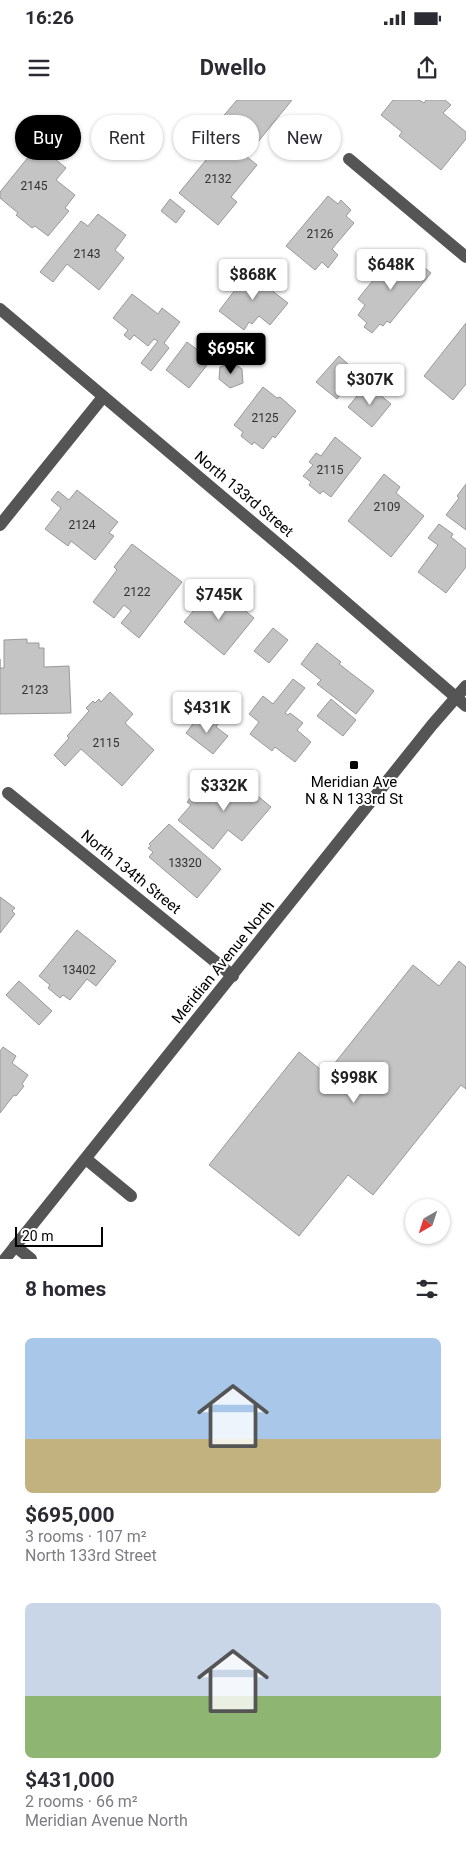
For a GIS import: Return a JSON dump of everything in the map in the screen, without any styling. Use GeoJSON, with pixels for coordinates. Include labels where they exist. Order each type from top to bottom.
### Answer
{"type":"FeatureCollection","features":[{"type":"Feature","properties":{"kind":"street"},"geometry":{"type":"LineString","coordinates":[[348,158],[466,257]]}},
{"type":"Feature","properties":{"kind":"street","name":"North 133rd Street"},"geometry":{"type":"LineString","coordinates":[[0,309],[466,706]]}},
{"type":"Feature","properties":{"kind":"street"},"geometry":{"type":"LineString","coordinates":[[0,525],[103,397]]}},
{"type":"Feature","properties":{"kind":"street","name":"Meridian Avenue North"},"geometry":{"type":"LineString","coordinates":[[5,1259],[466,686]]}},
{"type":"Feature","properties":{"kind":"street","name":"North 134th Street"},"geometry":{"type":"LineString","coordinates":[[8,793],[233,976]]}},
{"type":"Feature","properties":{"kind":"street"},"geometry":{"type":"LineString","coordinates":[[86,1159],[131,1196]]}},
{"type":"Feature","properties":{"kind":"street"},"geometry":{"type":"LineString","coordinates":[[16,1246],[31,1259]]}},
{"type":"Feature","properties":{"kind":"building"},"geometry":{"type":"Polygon","coordinates":[[[237,100],[292,100],[280,115],[269,115],[269,128],[259,141],[259,115],[224,115],[237,100]]]}},
{"type":"Feature","properties":{"kind":"building"},"geometry":{"type":"Polygon","coordinates":[[[393,100],[419,100],[424,103],[426,100],[445,100],[451,105],[443,113],[466,132],[466,139],[441,170],[399,136],[402,132],[381,115],[393,100]]]}},
{"type":"Feature","properties":{"kind":"building"},"geometry":{"type":"Polygon","coordinates":[[[26,160],[56,160],[66,168],[56,180],[75,195],[65,208],[69,211],[48,236],[35,226],[32,228],[16,215],[18,213],[0,198],[0,192],[26,160]]]}},
{"type":"Feature","properties":{"kind":"building"},"geometry":{"type":"Polygon","coordinates":[[[206,160],[251,160],[257,165],[231,197],[237,202],[218,225],[179,193],[206,160]]]}},
{"type":"Feature","properties":{"kind":"building"},"geometry":{"type":"Polygon","coordinates":[[[328,196],[338,204],[341,200],[351,210],[346,216],[354,223],[332,249],[338,255],[328,268],[322,262],[315,270],[286,246],[328,196]]]}},
{"type":"Feature","properties":{"kind":"building"},"geometry":{"type":"Polygon","coordinates":[[[170,199],[185,211],[176,223],[161,211],[170,199]]]}},
{"type":"Feature","properties":{"kind":"building"},"geometry":{"type":"Polygon","coordinates":[[[98,214],[126,235],[115,250],[124,258],[99,290],[67,264],[53,282],[40,272],[81,221],[88,226],[98,214]]]}},
{"type":"Feature","properties":{"kind":"building"},"geometry":{"type":"Polygon","coordinates":[[[394,254],[404,262],[409,255],[431,273],[390,323],[387,321],[383,326],[380,324],[372,333],[364,327],[367,323],[358,315],[365,305],[358,299],[394,254]]]}},
{"type":"Feature","properties":{"kind":"building"},"geometry":{"type":"Polygon","coordinates":[[[254,265],[268,276],[262,283],[288,303],[270,325],[259,316],[252,324],[249,322],[244,330],[219,311],[254,265]]]}},
{"type":"Feature","properties":{"kind":"building"},"geometry":{"type":"Polygon","coordinates":[[[132,294],[158,314],[162,308],[180,322],[164,343],[169,348],[151,371],[141,363],[158,341],[154,339],[148,346],[134,335],[130,340],[124,335],[128,330],[113,318],[132,294]]]}},
{"type":"Feature","properties":{"kind":"building"},"geometry":{"type":"Polygon","coordinates":[[[466,323],[466,384],[453,400],[424,376],[466,323]]]}},
{"type":"Feature","properties":{"kind":"building"},"geometry":{"type":"Polygon","coordinates":[[[187,342],[211,360],[189,388],[166,370],[187,342]]]}},
{"type":"Feature","properties":{"kind":"building"},"geometry":{"type":"Polygon","coordinates":[[[339,356],[358,373],[337,399],[316,382],[339,356]]]}},
{"type":"Feature","properties":{"kind":"building"},"geometry":{"type":"Polygon","coordinates":[[[232,362],[242,369],[243,383],[230,388],[219,379],[220,367],[232,362]]]}},
{"type":"Feature","properties":{"kind":"building"},"geometry":{"type":"Polygon","coordinates":[[[367,384],[391,404],[372,427],[348,407],[367,384]]]}},
{"type":"Feature","properties":{"kind":"building"},"geometry":{"type":"Polygon","coordinates":[[[263,387],[277,398],[280,397],[296,411],[275,438],[273,436],[263,449],[254,442],[252,445],[241,436],[243,432],[234,425],[263,387]]]}},
{"type":"Feature","properties":{"kind":"building"},"geometry":{"type":"Polygon","coordinates":[[[335,437],[361,458],[331,497],[323,491],[320,494],[309,485],[311,482],[303,476],[313,465],[309,462],[316,453],[321,456],[335,437]]]}},
{"type":"Feature","properties":{"kind":"building"},"geometry":{"type":"Polygon","coordinates":[[[384,474],[400,487],[396,493],[424,516],[391,557],[348,521],[384,474]]]}},
{"type":"Feature","properties":{"kind":"building"},"geometry":{"type":"Polygon","coordinates":[[[466,484],[466,530],[446,515],[459,498],[457,496],[466,484]]]}},
{"type":"Feature","properties":{"kind":"building"},"geometry":{"type":"Polygon","coordinates":[[[77,490],[118,522],[109,533],[114,536],[95,560],[71,541],[68,546],[45,529],[61,508],[51,500],[58,491],[69,500],[77,490]]]}},
{"type":"Feature","properties":{"kind":"building"},"geometry":{"type":"Polygon","coordinates":[[[439,524],[453,534],[451,537],[466,549],[466,567],[446,593],[418,572],[438,545],[428,538],[439,524]]]}},
{"type":"Feature","properties":{"kind":"building"},"geometry":{"type":"Polygon","coordinates":[[[132,544],[182,582],[139,638],[121,623],[131,611],[124,605],[114,618],[93,602],[117,570],[114,567],[132,544]]]}},
{"type":"Feature","properties":{"kind":"building"},"geometry":{"type":"Polygon","coordinates":[[[211,590],[228,603],[231,599],[254,618],[224,655],[184,622],[211,590]]]}},
{"type":"Feature","properties":{"kind":"building"},"geometry":{"type":"Polygon","coordinates":[[[273,628],[288,640],[269,663],[254,651],[273,628]]]}},
{"type":"Feature","properties":{"kind":"building"},"geometry":{"type":"Polygon","coordinates":[[[27,639],[27,643],[39,643],[39,648],[44,648],[44,667],[69,666],[71,713],[0,714],[0,668],[4,668],[4,640],[27,639]]]}},
{"type":"Feature","properties":{"kind":"building"},"geometry":{"type":"Polygon","coordinates":[[[317,643],[341,662],[339,664],[374,691],[356,714],[317,684],[321,680],[301,664],[317,643]]]}},
{"type":"Feature","properties":{"kind":"building"},"geometry":{"type":"Polygon","coordinates":[[[293,679],[305,688],[285,713],[288,715],[290,713],[303,723],[297,730],[311,742],[295,762],[275,747],[272,751],[250,734],[259,722],[249,714],[263,696],[273,704],[293,679]]]}},
{"type":"Feature","properties":{"kind":"building"},"geometry":{"type":"Polygon","coordinates":[[[110,692],[133,714],[125,723],[154,750],[122,786],[81,749],[65,766],[54,755],[69,738],[67,736],[89,711],[86,708],[93,701],[95,703],[99,699],[101,702],[110,692]]]}},
{"type":"Feature","properties":{"kind":"building"},"geometry":{"type":"Polygon","coordinates":[[[331,699],[356,720],[343,736],[317,716],[331,699]]]}},
{"type":"Feature","properties":{"kind":"building"},"geometry":{"type":"Polygon","coordinates":[[[207,715],[218,724],[216,727],[228,736],[213,754],[186,733],[199,716],[204,719],[207,715]]]}},
{"type":"Feature","properties":{"kind":"building"},"geometry":{"type":"Polygon","coordinates":[[[234,776],[271,807],[242,841],[228,830],[213,849],[178,820],[191,805],[187,802],[204,782],[218,795],[234,776]]]}},
{"type":"Feature","properties":{"kind":"building"},"geometry":{"type":"Polygon","coordinates":[[[169,824],[221,869],[197,898],[149,857],[153,852],[148,848],[151,846],[149,844],[169,824]]]}},
{"type":"Feature","properties":{"kind":"building"},"geometry":{"type":"Polygon","coordinates":[[[0,897],[15,908],[12,911],[15,914],[0,933],[0,897]]]}},
{"type":"Feature","properties":{"kind":"building"},"geometry":{"type":"Polygon","coordinates":[[[77,930],[116,961],[96,986],[87,979],[70,1000],[63,995],[60,998],[48,988],[50,985],[39,976],[77,930]]]}},
{"type":"Feature","properties":{"kind":"building"},"geometry":{"type":"Polygon","coordinates":[[[459,961],[466,967],[466,1089],[461,1085],[373,1195],[348,1175],[299,1236],[209,1165],[299,1052],[326,1074],[413,965],[439,986],[459,961]]]}},
{"type":"Feature","properties":{"kind":"building"},"geometry":{"type":"Polygon","coordinates":[[[19,981],[52,1011],[39,1025],[6,995],[19,981]]]}},
{"type":"Feature","properties":{"kind":"building"},"geometry":{"type":"Polygon","coordinates":[[[3,1047],[16,1056],[12,1063],[28,1075],[22,1084],[24,1086],[0,1113],[0,1051],[3,1047]]]}},
{"type":"Feature","properties":{"kind":"place","name":"Meridian Ave N & N 133rd St"},"geometry":{"type":"Point","coordinates":[354,765]}}]}
